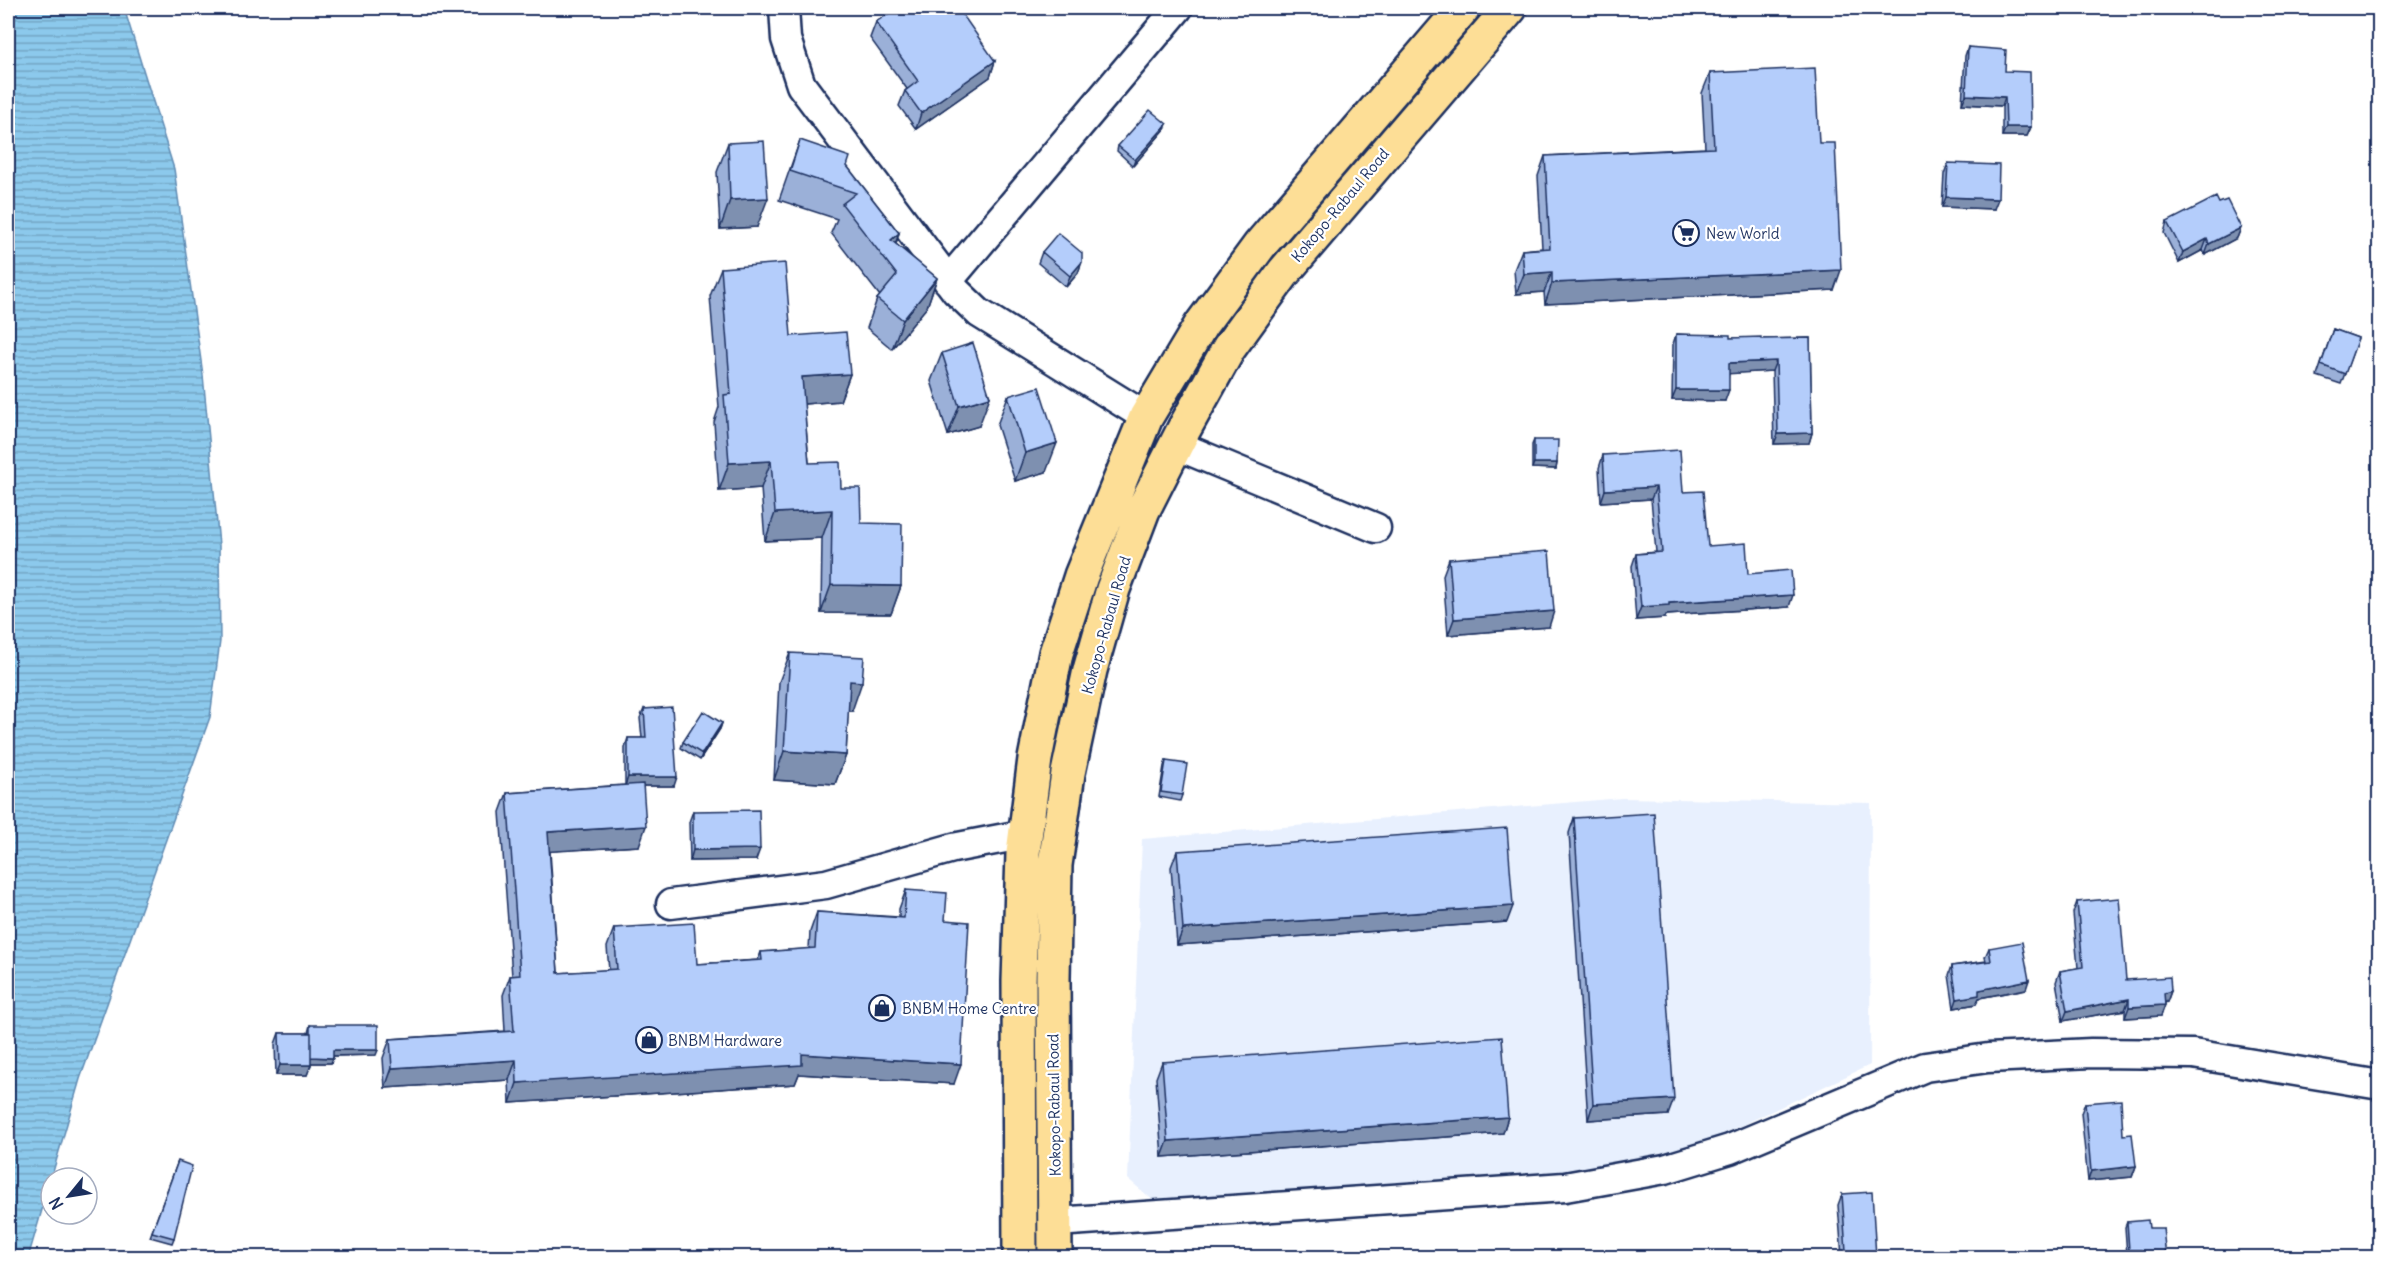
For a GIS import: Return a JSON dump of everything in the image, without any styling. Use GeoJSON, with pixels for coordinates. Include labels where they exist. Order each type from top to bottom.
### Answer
{"type":"FeatureCollection","features":[{"type":"Feature","properties":{"kind":"main road"},"geometry":{"type":"LineString","coordinates":[[1020,1257],[1018,981],[1026,834],[1035,759],[1056,653],[1081,576],[1146,417],[1201,325],[1260,246],[1463,8]]}},
{"type":"Feature","properties":{"kind":"main road","name":"Kokopo-Rabaul Road"},"geometry":{"type":"LineString","coordinates":[[1055,1257],[1053,978],[1055,865],[1068,773],[1090,670],[1113,589],[1143,510],[1229,348],[1284,272],[1510,8]]}},
{"type":"Feature","properties":{"kind":"street"},"geometry":{"type":"LineString","coordinates":[[784,8],[786,39],[801,85],[948,281],[979,313],[1146,417]]}},
{"type":"Feature","properties":{"kind":"street"},"geometry":{"type":"LineString","coordinates":[[948,281],[1178,8]]}},
{"type":"Feature","properties":{"kind":"street"},"geometry":{"type":"LineString","coordinates":[[1176,445],[1376,528]]}},
{"type":"Feature","properties":{"kind":"street"},"geometry":{"type":"LineString","coordinates":[[671,904],[826,884],[953,848],[1026,834]]}},
{"type":"Feature","properties":{"kind":"street"},"geometry":{"type":"LineString","coordinates":[[1056,1222],[1565,1187],[1665,1169],[1730,1149],[1925,1067],[1966,1060],[2091,1053],[2193,1054],[2379,1085]]}},
{"type":"Feature","properties":{"kind":"shaded area"},"geometry":{"type":"Polygon","coordinates":[[[1622,798],[1871,803],[1870,1065],[1721,1135],[1601,1180],[1154,1201],[1128,1179],[1142,839],[1622,798]]]}},
{"type":"Feature","properties":{"kind":"water"},"geometry":{"type":"Polygon","coordinates":[[[8,8],[124,8],[174,169],[203,375],[219,545],[220,641],[210,717],[80,1079],[55,1166],[39,1166],[39,1220],[28,1258],[8,1257],[8,8]]]}},
{"type":"Feature","properties":{"kind":"building"},"geometry":{"type":"Polygon","coordinates":[[[897,8],[958,8],[995,61],[921,113],[905,91],[918,81],[876,22],[897,8]]]}},
{"type":"Feature","properties":{"kind":"building"},"geometry":{"type":"Polygon","coordinates":[[[1968,47],[2006,50],[2005,71],[2030,72],[2031,127],[2006,127],[2005,97],[1966,95],[1968,47]]]}},
{"type":"Feature","properties":{"kind":"building","name":"New World"},"geometry":{"type":"Polygon","coordinates":[[[1815,68],[1819,143],[1835,143],[1841,270],[1552,283],[1552,272],[1524,274],[1522,250],[1550,248],[1545,156],[1714,148],[1710,73],[1815,68]]]}},
{"type":"Feature","properties":{"kind":"building"},"geometry":{"type":"Polygon","coordinates":[[[1150,110],[1167,124],[1135,160],[1118,146],[1150,110]]]}},
{"type":"Feature","properties":{"kind":"building"},"geometry":{"type":"Polygon","coordinates":[[[800,140],[850,157],[847,166],[899,233],[891,240],[937,278],[903,320],[877,299],[897,275],[842,204],[856,193],[790,171],[800,140]]]}},
{"type":"Feature","properties":{"kind":"building"},"geometry":{"type":"Polygon","coordinates":[[[764,141],[768,198],[730,200],[728,143],[764,141]]]}},
{"type":"Feature","properties":{"kind":"building"},"geometry":{"type":"Polygon","coordinates":[[[1948,163],[1999,165],[1998,199],[1946,197],[1948,163]]]}},
{"type":"Feature","properties":{"kind":"building"},"geometry":{"type":"Polygon","coordinates":[[[2216,197],[2219,203],[2227,200],[2241,228],[2209,244],[2207,239],[2183,252],[2167,222],[2216,197]]]}},
{"type":"Feature","properties":{"kind":"building"},"geometry":{"type":"Polygon","coordinates":[[[1058,233],[1082,253],[1082,262],[1070,276],[1042,252],[1058,233]]]}},
{"type":"Feature","properties":{"kind":"building"},"geometry":{"type":"Polygon","coordinates":[[[785,263],[791,336],[846,332],[850,374],[802,377],[809,463],[840,462],[841,488],[860,488],[861,523],[902,524],[901,586],[831,585],[832,510],[775,513],[771,461],[729,463],[724,395],[731,394],[721,268],[785,263]]]}},
{"type":"Feature","properties":{"kind":"building"},"geometry":{"type":"Polygon","coordinates":[[[2333,329],[2358,338],[2345,374],[2321,365],[2333,329]]]}},
{"type":"Feature","properties":{"kind":"building"},"geometry":{"type":"Polygon","coordinates":[[[1676,334],[1730,335],[1730,338],[1761,337],[1761,339],[1810,338],[1812,433],[1778,434],[1776,361],[1729,363],[1729,390],[1676,390],[1676,334]]]}},
{"type":"Feature","properties":{"kind":"building"},"geometry":{"type":"Polygon","coordinates":[[[973,343],[990,397],[959,406],[942,353],[973,343]]]}},
{"type":"Feature","properties":{"kind":"building"},"geometry":{"type":"Polygon","coordinates":[[[1039,387],[1057,443],[1025,453],[1008,396],[1039,387]]]}},
{"type":"Feature","properties":{"kind":"building"},"geometry":{"type":"Polygon","coordinates":[[[1534,440],[1558,440],[1557,463],[1534,463],[1534,440]]]}},
{"type":"Feature","properties":{"kind":"building"},"geometry":{"type":"Polygon","coordinates":[[[1680,450],[1683,492],[1703,491],[1708,546],[1746,543],[1748,574],[1791,570],[1793,595],[1641,607],[1636,554],[1662,552],[1656,487],[1605,490],[1603,455],[1680,450]]]}},
{"type":"Feature","properties":{"kind":"building"},"geometry":{"type":"Polygon","coordinates":[[[1549,551],[1554,611],[1454,619],[1449,559],[1549,551]]]}},
{"type":"Feature","properties":{"kind":"building"},"geometry":{"type":"Polygon","coordinates":[[[790,653],[864,657],[862,682],[850,681],[846,755],[784,751],[790,653]]]}},
{"type":"Feature","properties":{"kind":"building"},"geometry":{"type":"Polygon","coordinates":[[[672,707],[677,777],[628,777],[628,738],[646,738],[644,709],[672,707]]]}},
{"type":"Feature","properties":{"kind":"building"},"geometry":{"type":"Polygon","coordinates":[[[703,711],[722,723],[702,754],[683,742],[703,711]]]}},
{"type":"Feature","properties":{"kind":"building"},"geometry":{"type":"Polygon","coordinates":[[[1166,761],[1187,764],[1182,795],[1161,792],[1166,761]]]}},
{"type":"Feature","properties":{"kind":"building"},"geometry":{"type":"Polygon","coordinates":[[[643,784],[646,826],[548,832],[558,973],[617,969],[614,928],[694,923],[697,964],[762,960],[761,952],[815,948],[817,912],[904,918],[906,890],[947,893],[945,920],[969,922],[961,1064],[802,1054],[802,1065],[517,1083],[516,1060],[392,1068],[390,1039],[514,1031],[510,976],[520,975],[507,793],[643,784]]]}},
{"type":"Feature","properties":{"kind":"building"},"geometry":{"type":"Polygon","coordinates":[[[759,810],[760,849],[693,850],[693,811],[759,810]]]}},
{"type":"Feature","properties":{"kind":"building"},"geometry":{"type":"Polygon","coordinates":[[[1654,813],[1674,1099],[1593,1104],[1574,818],[1654,813]]]}},
{"type":"Feature","properties":{"kind":"building"},"geometry":{"type":"Polygon","coordinates":[[[1507,828],[1513,906],[1183,929],[1177,851],[1507,828]]]}},
{"type":"Feature","properties":{"kind":"building"},"geometry":{"type":"Polygon","coordinates":[[[2119,898],[2126,980],[2170,977],[2171,991],[2164,993],[2165,1005],[2129,1007],[2129,999],[2067,1011],[2060,971],[2083,967],[2077,902],[2119,898]]]}},
{"type":"Feature","properties":{"kind":"building"},"geometry":{"type":"Polygon","coordinates":[[[2022,942],[2029,980],[1979,990],[1979,995],[1957,999],[1952,966],[1991,961],[1989,948],[2022,942]]]}},
{"type":"Feature","properties":{"kind":"building"},"geometry":{"type":"Polygon","coordinates":[[[310,1025],[378,1025],[378,1050],[333,1050],[333,1058],[311,1057],[310,1025]]]}},
{"type":"Feature","properties":{"kind":"building"},"geometry":{"type":"Polygon","coordinates":[[[279,1033],[311,1033],[311,1065],[280,1065],[279,1033]]]}},
{"type":"Feature","properties":{"kind":"building"},"geometry":{"type":"Polygon","coordinates":[[[1502,1037],[1508,1117],[1168,1141],[1162,1062],[1502,1037]]]}},
{"type":"Feature","properties":{"kind":"building"},"geometry":{"type":"Polygon","coordinates":[[[2121,1100],[2123,1135],[2132,1134],[2136,1166],[2091,1171],[2085,1103],[2121,1100]]]}},
{"type":"Feature","properties":{"kind":"building"},"geometry":{"type":"Polygon","coordinates":[[[178,1161],[192,1166],[174,1238],[152,1232],[178,1161]]]}},
{"type":"Feature","properties":{"kind":"building"},"geometry":{"type":"Polygon","coordinates":[[[1872,1192],[1876,1257],[1848,1257],[1842,1194],[1872,1192]]]}},
{"type":"Feature","properties":{"kind":"building"},"geometry":{"type":"Polygon","coordinates":[[[2148,1220],[2149,1228],[2163,1228],[2166,1257],[2141,1257],[2141,1250],[2129,1250],[2127,1222],[2148,1220]]]}},
{"type":"Feature","properties":{"kind":"place","name":"New World"},"geometry":{"type":"Point","coordinates":[1686,233]}},
{"type":"Feature","properties":{"kind":"place","name":"BNBM Home Centre"},"geometry":{"type":"Point","coordinates":[882,1008]}},
{"type":"Feature","properties":{"kind":"place","name":"BNBM Hardware"},"geometry":{"type":"Point","coordinates":[649,1040]}}]}
